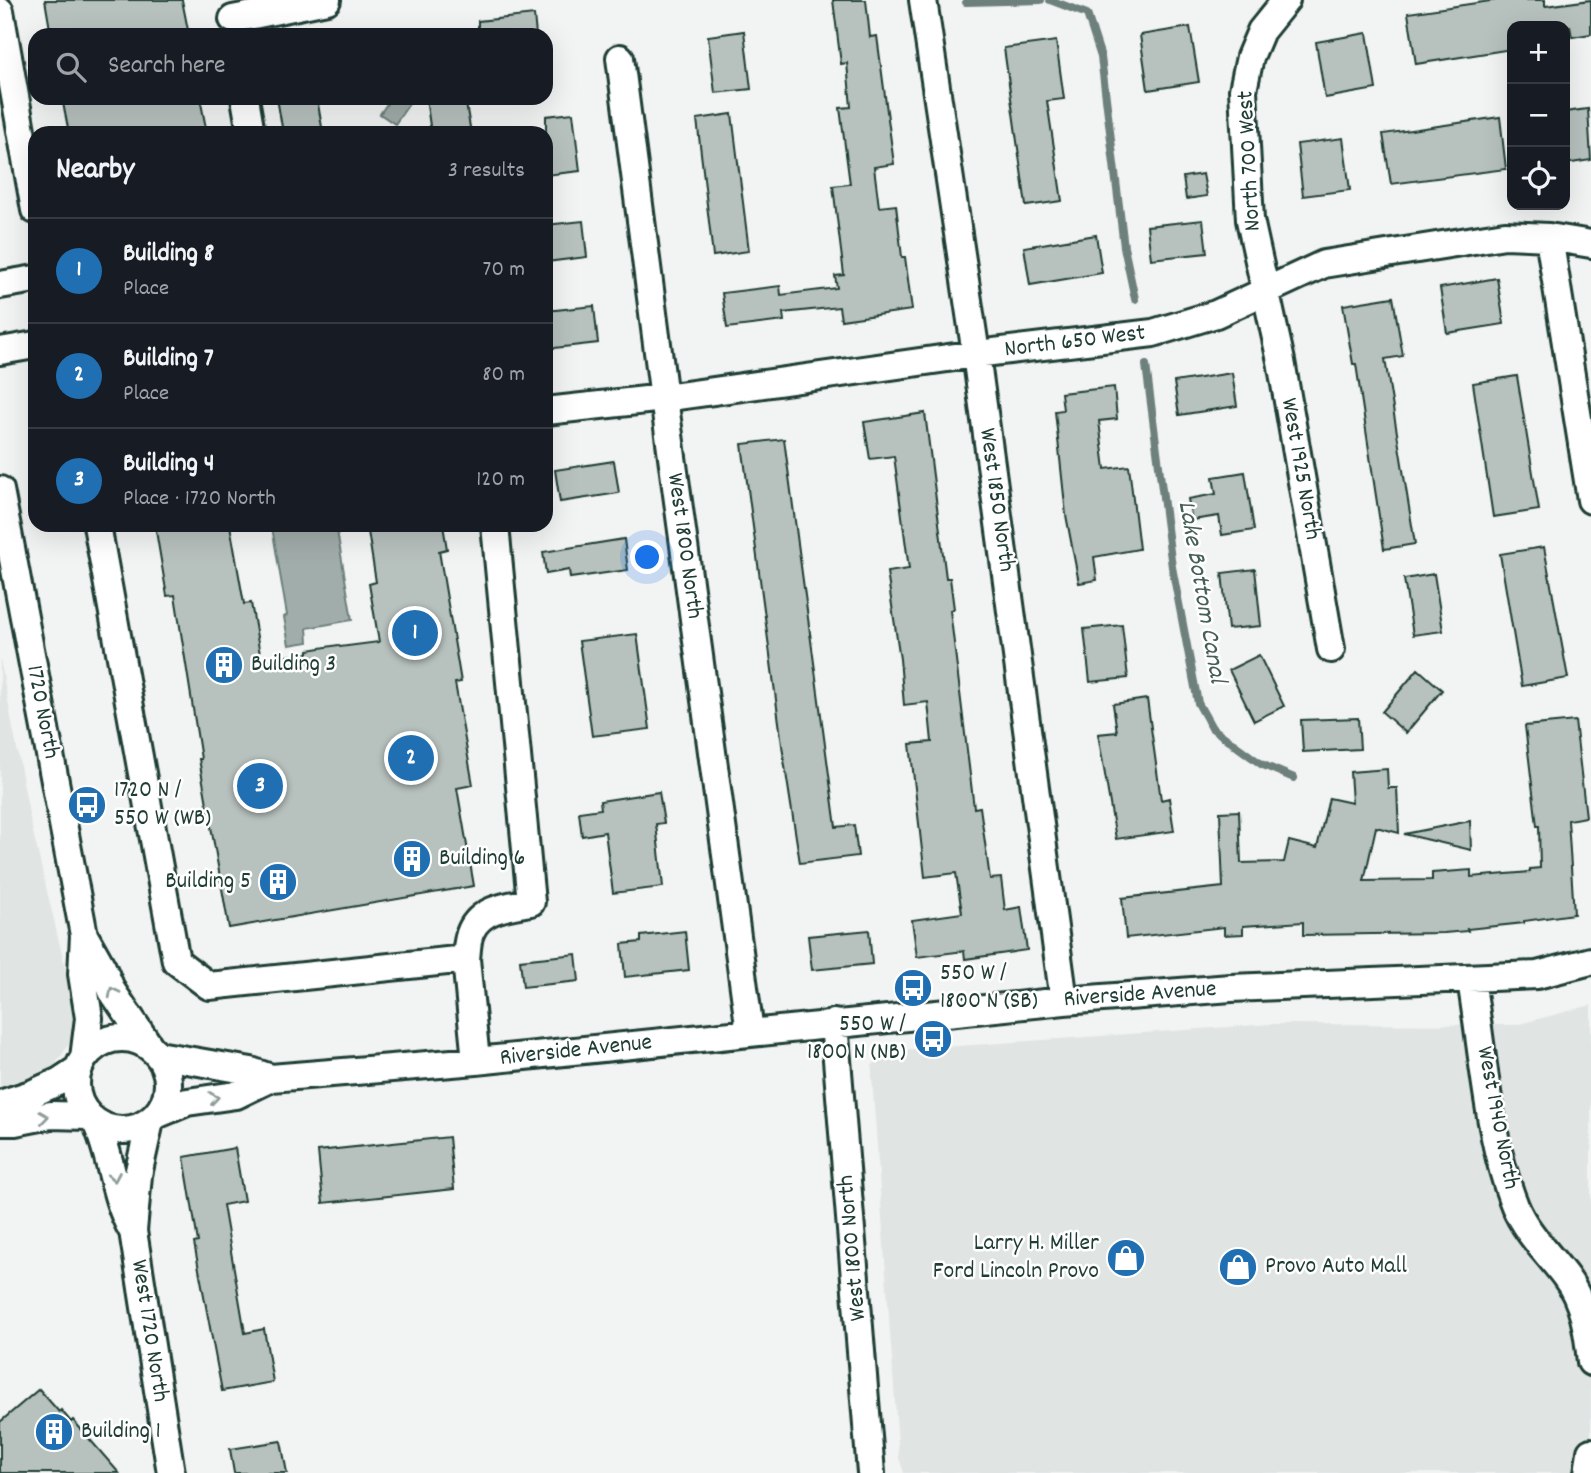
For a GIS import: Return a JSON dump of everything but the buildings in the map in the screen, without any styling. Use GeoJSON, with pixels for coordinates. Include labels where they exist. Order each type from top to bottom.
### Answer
{"type":"FeatureCollection","features":[{"type":"Feature","properties":{"kind":"street"},"geometry":{"type":"LineString","coordinates":[[232,18],[327,0]]}},
{"type":"Feature","properties":{"kind":"street","name":"West 1850 North"},"geometry":{"type":"LineString","coordinates":[[923,0],[976,354],[1064,1001]]}},
{"type":"Feature","properties":{"kind":"street","name":"North 700 West"},"geometry":{"type":"LineString","coordinates":[[1264,290],[1250,220],[1242,90],[1250,57],[1261,31],[1286,0]]}},
{"type":"Feature","properties":{"kind":"street"},"geometry":{"type":"LineString","coordinates":[[0,11],[28,169]]}},
{"type":"Feature","properties":{"kind":"street","name":"West 1800 North"},"geometry":{"type":"LineString","coordinates":[[620,58],[750,1032]]}},
{"type":"Feature","properties":{"kind":"street"},"geometry":{"type":"LineString","coordinates":[[246,105],[250,126]]}},
{"type":"Feature","properties":{"kind":"street","name":"North 650 West"},"geometry":{"type":"LineString","coordinates":[[553,410],[1153,333],[1216,314],[1324,264],[1504,234],[1549,237],[1591,244]]}},
{"type":"Feature","properties":{"kind":"street"},"geometry":{"type":"LineString","coordinates":[[1549,237],[1591,500]]}},
{"type":"Feature","properties":{"kind":"street"},"geometry":{"type":"LineString","coordinates":[[0,285],[28,280]]}},
{"type":"Feature","properties":{"kind":"street","name":"West 1925 North"},"geometry":{"type":"LineString","coordinates":[[1264,290],[1281,361],[1331,649]]}},
{"type":"Feature","properties":{"kind":"street"},"geometry":{"type":"LineString","coordinates":[[0,351],[28,346]]}},
{"type":"Feature","properties":{"kind":"street","name":"1720 North"},"geometry":{"type":"LineString","coordinates":[[0,490],[84,935],[82,974],[89,1018],[81,1063]]}},
{"type":"Feature","properties":{"kind":"street"},"geometry":{"type":"LineString","coordinates":[[98,532],[176,961],[209,986],[466,960]]}},
{"type":"Feature","properties":{"kind":"street"},"geometry":{"type":"LineString","coordinates":[[476,1061],[466,960],[470,931],[482,917],[497,908],[530,902],[496,532]]}},
{"type":"Feature","properties":{"kind":"street","name":"1720 North"},"geometry":{"type":"LineString","coordinates":[[84,935],[112,991],[154,1051]]}},
{"type":"Feature","properties":{"kind":"street","name":"Riverside Avenue"},"geometry":{"type":"LineString","coordinates":[[153,1118],[187,1102],[236,1095],[271,1078],[476,1061],[1064,1001],[1231,988],[1471,980],[1537,975],[1591,961]]}},
{"type":"Feature","properties":{"kind":"street","name":"West 1940 North"},"geometry":{"type":"LineString","coordinates":[[1471,980],[1503,1173],[1516,1210],[1537,1242],[1566,1277],[1581,1306],[1589,1336],[1591,1362]]}},
{"type":"Feature","properties":{"kind":"street","name":"West 1800 North"},"geometry":{"type":"LineString","coordinates":[[834,1023],[871,1473]]}},
{"type":"Feature","properties":{"kind":"street"},"geometry":{"type":"LineString","coordinates":[[0,1104],[41,1090],[81,1063],[92,1048],[114,1038],[128,1038],[154,1051],[167,1073],[165,1101],[153,1118],[132,1129],[117,1130],[92,1119],[51,1115],[0,1122]]}},
{"type":"Feature","properties":{"kind":"street","name":"Riverside Avenue"},"geometry":{"type":"LineString","coordinates":[[154,1051],[242,1069],[271,1078]]}},
{"type":"Feature","properties":{"kind":"street"},"geometry":{"type":"LineString","coordinates":[[81,1063],[76,1092],[83,1109],[92,1119]]}},
{"type":"Feature","properties":{"kind":"street","name":"West 1720 North"},"geometry":{"type":"LineString","coordinates":[[153,1118],[138,1175],[133,1231],[171,1473]]}},
{"type":"Feature","properties":{"kind":"street","name":"West 1720 North"},"geometry":{"type":"LineString","coordinates":[[92,1119],[110,1159],[123,1213],[133,1231]]}},
{"type":"Feature","properties":{"kind":"street"},"geometry":{"type":"LineString","coordinates":[[1588,1473],[1591,1452]]}},
{"type":"Feature","properties":{"kind":"shaded area"},"geometry":{"type":"Polygon","coordinates":[[[386,105],[408,105],[395,124],[380,114],[386,105]]]}},
{"type":"Feature","properties":{"kind":"shaded area"},"geometry":{"type":"Polygon","coordinates":[[[273,532],[337,532],[352,620],[307,628],[308,642],[289,645],[284,617],[287,615],[273,532]]]}},
{"type":"Feature","properties":{"kind":"shaded area"},"geometry":{"type":"Polygon","coordinates":[[[0,659],[31,824],[75,1009],[72,1039],[55,1065],[27,1081],[0,1086],[0,659]]]}},
{"type":"Feature","properties":{"kind":"shaded area","name":"Provo Auto Mall"},"geometry":{"type":"Polygon","coordinates":[[[1591,1005],[1591,1473],[904,1473],[899,1458],[872,1075],[872,1066],[878,1058],[888,1052],[901,1050],[1272,1024],[1516,1025],[1591,1005]]]}},
{"type":"Feature","properties":{"kind":"waterway","name":"Lake Bottom Canal"},"geometry":{"type":"LineString","coordinates":[[966,2],[1041,0]]}},
{"type":"Feature","properties":{"kind":"waterway","name":"Lake Bottom Canal"},"geometry":{"type":"LineString","coordinates":[[1050,0],[1087,14],[1101,57],[1124,247],[1135,299]]}},
{"type":"Feature","properties":{"kind":"waterway","name":"Lake Bottom Canal"},"geometry":{"type":"LineString","coordinates":[[1146,365],[1172,567],[1198,703],[1212,728],[1261,764],[1294,778]]}},
{"type":"Feature","properties":{"kind":"place","name":"Building 8"},"geometry":{"type":"Point","coordinates":[415,633]}},
{"type":"Feature","properties":{"kind":"place","name":"Building 3"},"geometry":{"type":"Point","coordinates":[224,665]}},
{"type":"Feature","properties":{"kind":"place","name":"Building 7"},"geometry":{"type":"Point","coordinates":[411,758]}},
{"type":"Feature","properties":{"kind":"place","name":"Building 4"},"geometry":{"type":"Point","coordinates":[260,786]}},
{"type":"Feature","properties":{"kind":"place","name":"1720 N / 550 W (WB)"},"geometry":{"type":"Point","coordinates":[87,805]}},
{"type":"Feature","properties":{"kind":"place","name":"Building 6"},"geometry":{"type":"Point","coordinates":[412,859]}},
{"type":"Feature","properties":{"kind":"place","name":"Building 5"},"geometry":{"type":"Point","coordinates":[278,882]}},
{"type":"Feature","properties":{"kind":"place","name":"550 W / 1800 N (SB)"},"geometry":{"type":"Point","coordinates":[913,988]}},
{"type":"Feature","properties":{"kind":"place","name":"550 W / 1800 N (NB)"},"geometry":{"type":"Point","coordinates":[933,1039]}},
{"type":"Feature","properties":{"kind":"place","name":"Larry H. Miller Ford Lincoln Provo"},"geometry":{"type":"Point","coordinates":[1126,1258]}},
{"type":"Feature","properties":{"kind":"place","name":"Provo Auto Mall"},"geometry":{"type":"Point","coordinates":[1238,1267]}},
{"type":"Feature","properties":{"kind":"place","name":"Building 1"},"geometry":{"type":"Point","coordinates":[54,1432]}}]}
